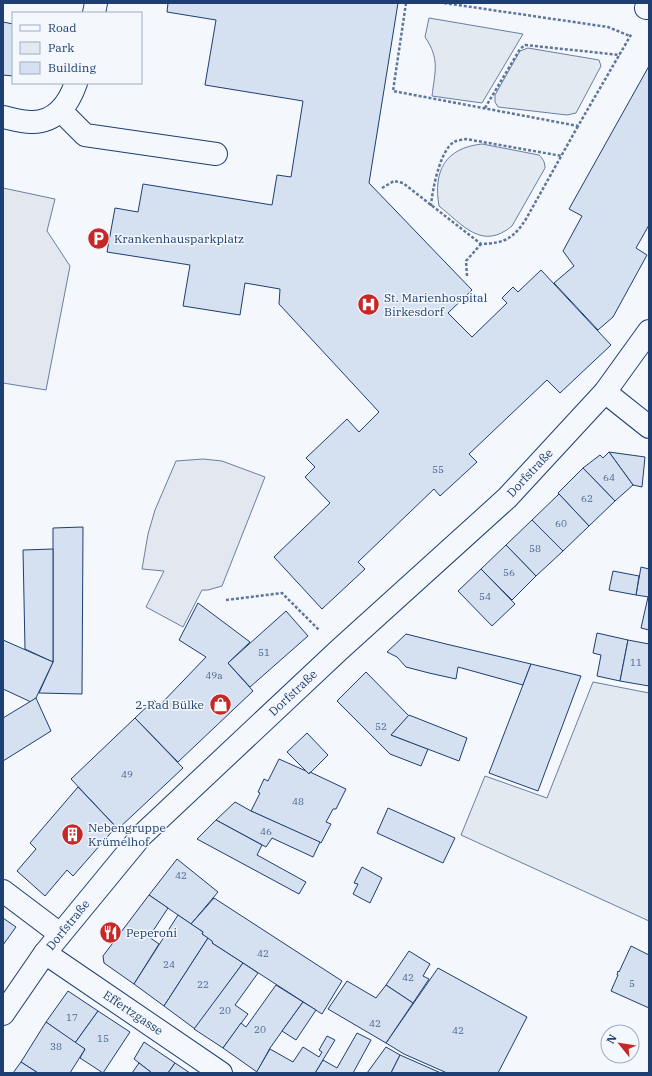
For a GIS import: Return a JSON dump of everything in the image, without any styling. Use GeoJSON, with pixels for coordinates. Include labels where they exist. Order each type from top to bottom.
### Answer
{"type":"FeatureCollection","features":[{"type":"Feature","properties":{"kind":"street"},"geometry":{"type":"LineString","coordinates":[[3,117],[32,122],[44,120],[61,111],[72,95],[76,84]]}},
{"type":"Feature","properties":{"kind":"street"},"geometry":{"type":"LineString","coordinates":[[61,111],[85,135],[216,154]]}},
{"type":"Feature","properties":{"kind":"street","name":"Dorfstraße"},"geometry":{"type":"LineString","coordinates":[[3,1014],[45,953],[142,835],[339,650],[507,498],[605,392],[649,331]]}},
{"type":"Feature","properties":{"kind":"street"},"geometry":{"type":"LineString","coordinates":[[605,392],[649,427]]}},
{"type":"Feature","properties":{"kind":"street"},"geometry":{"type":"LineString","coordinates":[[3,891],[60,934]]}},
{"type":"Feature","properties":{"kind":"street","name":"Effertzgasse"},"geometry":{"type":"LineString","coordinates":[[45,953],[221,1073]]}},
{"type":"Feature","properties":{"kind":"path"},"geometry":{"type":"LineString","coordinates":[[406,3],[393,91],[578,126]]}},
{"type":"Feature","properties":{"kind":"path"},"geometry":{"type":"LineString","coordinates":[[444,3],[608,27],[630,36]]}},
{"type":"Feature","properties":{"kind":"path"},"geometry":{"type":"LineString","coordinates":[[382,188],[394,181],[403,183],[480,244],[496,244],[508,239],[519,230],[526,219],[648,6]]}},
{"type":"Feature","properties":{"kind":"path"},"geometry":{"type":"LineString","coordinates":[[485,108],[520,49],[526,45],[620,55]]}},
{"type":"Feature","properties":{"kind":"path"},"geometry":{"type":"LineString","coordinates":[[431,206],[432,192],[443,155],[453,143],[466,138],[562,156]]}},
{"type":"Feature","properties":{"kind":"path"},"geometry":{"type":"LineString","coordinates":[[467,276],[466,262],[480,244]]}},
{"type":"Feature","properties":{"kind":"path"},"geometry":{"type":"LineString","coordinates":[[226,600],[282,593],[339,650]]}},
{"type":"Feature","properties":{"kind":"green space"},"geometry":{"type":"Polygon","coordinates":[[[429,18],[523,34],[482,103],[432,96],[435,59],[430,45],[425,37],[429,18]]]}},
{"type":"Feature","properties":{"kind":"green space"},"geometry":{"type":"Polygon","coordinates":[[[528,48],[599,60],[601,66],[576,113],[567,115],[498,107],[495,102],[495,95],[520,51],[528,48]]]}},
{"type":"Feature","properties":{"kind":"green space"},"geometry":{"type":"Polygon","coordinates":[[[482,144],[539,155],[544,161],[545,166],[512,226],[501,233],[491,236],[482,236],[473,232],[456,221],[439,206],[438,182],[444,163],[459,150],[469,146],[482,144]]]}},
{"type":"Feature","properties":{"kind":"green space"},"geometry":{"type":"Polygon","coordinates":[[[593,682],[649,693],[649,921],[461,835],[485,776],[547,798],[593,682]]]}},
{"type":"Feature","properties":{"kind":"shaded area"},"geometry":{"type":"Polygon","coordinates":[[[3,188],[55,199],[47,231],[70,266],[46,390],[3,383],[3,188]]]}},
{"type":"Feature","properties":{"kind":"shaded area"},"geometry":{"type":"Polygon","coordinates":[[[203,459],[222,461],[265,477],[222,586],[202,590],[183,627],[146,607],[164,571],[142,569],[148,534],[155,510],[176,461],[203,459]]]}},
{"type":"Feature","properties":{"kind":"building","name":"St. Marienhospital Birkesdorf"},"geometry":{"type":"Polygon","coordinates":[[[168,3],[398,3],[369,183],[472,290],[448,313],[472,337],[507,303],[502,298],[513,287],[518,292],[541,270],[611,345],[560,393],[547,380],[469,454],[477,462],[440,496],[434,489],[358,562],[365,569],[322,609],[274,557],[330,503],[305,477],[315,467],[306,458],[347,419],[359,432],[379,412],[279,304],[280,289],[245,283],[240,315],[183,306],[190,265],[107,252],[115,208],[138,212],[143,184],[272,205],[277,175],[291,177],[303,101],[205,85],[216,20],[167,12],[168,3]]]}},
{"type":"Feature","properties":{"kind":"building"},"geometry":{"type":"Polygon","coordinates":[[[3,22],[12,24],[12,76],[3,75],[3,22]]]}},
{"type":"Feature","properties":{"kind":"building"},"geometry":{"type":"Polygon","coordinates":[[[649,66],[649,225],[636,248],[647,255],[613,317],[598,330],[554,283],[574,266],[563,251],[582,216],[569,209],[649,66]]]}},
{"type":"Feature","properties":{"kind":"building"},"geometry":{"type":"Polygon","coordinates":[[[609,452],[645,457],[642,487],[633,485],[609,452]]]}},
{"type":"Feature","properties":{"kind":"building"},"geometry":{"type":"Polygon","coordinates":[[[609,452],[633,485],[615,501],[583,468],[600,455],[603,458],[609,452]]]}},
{"type":"Feature","properties":{"kind":"building"},"geometry":{"type":"Polygon","coordinates":[[[583,468],[615,501],[589,526],[558,493],[583,468]]]}},
{"type":"Feature","properties":{"kind":"building"},"geometry":{"type":"Polygon","coordinates":[[[559,494],[589,526],[563,551],[532,520],[559,494]]]}},
{"type":"Feature","properties":{"kind":"building"},"geometry":{"type":"Polygon","coordinates":[[[532,520],[563,551],[536,576],[506,545],[532,520]]]}},
{"type":"Feature","properties":{"kind":"building"},"geometry":{"type":"Polygon","coordinates":[[[83,527],[82,694],[39,693],[53,662],[53,528],[83,527]]]}},
{"type":"Feature","properties":{"kind":"building"},"geometry":{"type":"Polygon","coordinates":[[[506,545],[536,576],[512,600],[481,569],[506,545]]]}},
{"type":"Feature","properties":{"kind":"building"},"geometry":{"type":"Polygon","coordinates":[[[53,549],[53,662],[25,649],[23,550],[53,549]]]}},
{"type":"Feature","properties":{"kind":"building"},"geometry":{"type":"Polygon","coordinates":[[[641,567],[649,569],[649,597],[636,595],[641,567]]]}},
{"type":"Feature","properties":{"kind":"building"},"geometry":{"type":"Polygon","coordinates":[[[481,569],[515,604],[492,626],[458,591],[481,569]]]}},
{"type":"Feature","properties":{"kind":"building"},"geometry":{"type":"Polygon","coordinates":[[[613,571],[639,576],[636,595],[609,590],[613,571]]]}},
{"type":"Feature","properties":{"kind":"building"},"geometry":{"type":"Polygon","coordinates":[[[649,597],[649,630],[641,628],[649,597]]]}},
{"type":"Feature","properties":{"kind":"building"},"geometry":{"type":"Polygon","coordinates":[[[198,603],[250,642],[228,663],[253,691],[178,762],[135,718],[154,700],[159,706],[206,657],[179,640],[198,603]]]}},
{"type":"Feature","properties":{"kind":"building"},"geometry":{"type":"Polygon","coordinates":[[[286,611],[308,636],[250,687],[228,663],[286,611]]]}},
{"type":"Feature","properties":{"kind":"building"},"geometry":{"type":"Polygon","coordinates":[[[597,633],[628,640],[620,681],[597,676],[601,655],[593,653],[597,633]]]}},
{"type":"Feature","properties":{"kind":"building"},"geometry":{"type":"Polygon","coordinates":[[[406,634],[531,664],[523,685],[458,667],[456,679],[429,673],[406,667],[397,657],[387,652],[406,634]]]}},
{"type":"Feature","properties":{"kind":"building"},"geometry":{"type":"Polygon","coordinates":[[[3,640],[53,662],[36,698],[31,702],[3,689],[3,640]]]}},
{"type":"Feature","properties":{"kind":"building"},"geometry":{"type":"Polygon","coordinates":[[[628,640],[649,644],[649,686],[620,681],[628,640]]]}},
{"type":"Feature","properties":{"kind":"building"},"geometry":{"type":"Polygon","coordinates":[[[531,664],[581,676],[538,791],[489,773],[531,664]]]}},
{"type":"Feature","properties":{"kind":"building"},"geometry":{"type":"Polygon","coordinates":[[[366,672],[409,716],[391,735],[428,749],[421,766],[390,754],[337,701],[366,672]]]}},
{"type":"Feature","properties":{"kind":"building"},"geometry":{"type":"Polygon","coordinates":[[[36,698],[51,731],[3,761],[3,718],[36,698]]]}},
{"type":"Feature","properties":{"kind":"building"},"geometry":{"type":"Polygon","coordinates":[[[409,715],[467,738],[459,761],[391,735],[409,715]]]}},
{"type":"Feature","properties":{"kind":"building"},"geometry":{"type":"Polygon","coordinates":[[[135,718],[183,768],[118,829],[71,779],[135,718]]]}},
{"type":"Feature","properties":{"kind":"building"},"geometry":{"type":"Polygon","coordinates":[[[307,733],[328,755],[309,774],[287,752],[307,733]]]}},
{"type":"Feature","properties":{"kind":"building"},"geometry":{"type":"Polygon","coordinates":[[[279,759],[306,771],[309,774],[310,772],[346,789],[336,809],[333,809],[326,822],[331,824],[321,843],[251,811],[260,793],[258,792],[264,779],[268,781],[279,759]]]}},
{"type":"Feature","properties":{"kind":"building","name":"Nebengruppe Krümelhof"},"geometry":{"type":"Polygon","coordinates":[[[78,787],[116,827],[73,876],[67,870],[45,896],[17,871],[36,849],[30,843],[78,787]]]}},
{"type":"Feature","properties":{"kind":"building"},"geometry":{"type":"Polygon","coordinates":[[[235,802],[251,811],[320,842],[313,857],[272,838],[266,847],[216,820],[235,802]]]}},
{"type":"Feature","properties":{"kind":"building"},"geometry":{"type":"Polygon","coordinates":[[[388,808],[455,838],[443,863],[377,833],[388,808]]]}},
{"type":"Feature","properties":{"kind":"building"},"geometry":{"type":"Polygon","coordinates":[[[216,820],[262,845],[257,855],[306,882],[299,894],[197,839],[216,820]]]}},
{"type":"Feature","properties":{"kind":"building"},"geometry":{"type":"Polygon","coordinates":[[[177,859],[218,892],[191,924],[149,895],[177,859]]]}},
{"type":"Feature","properties":{"kind":"building"},"geometry":{"type":"Polygon","coordinates":[[[362,867],[382,878],[370,903],[353,894],[358,884],[354,883],[362,867]]]}},
{"type":"Feature","properties":{"kind":"building"},"geometry":{"type":"Polygon","coordinates":[[[149,895],[168,908],[149,937],[159,944],[134,984],[104,963],[103,956],[149,895]]]}},
{"type":"Feature","properties":{"kind":"building"},"geometry":{"type":"Polygon","coordinates":[[[214,898],[342,981],[322,1014],[212,943],[213,942],[202,934],[203,932],[191,924],[214,898]]]}},
{"type":"Feature","properties":{"kind":"building"},"geometry":{"type":"Polygon","coordinates":[[[178,915],[203,932],[202,934],[208,938],[164,1006],[134,984],[178,915]]]}},
{"type":"Feature","properties":{"kind":"building"},"geometry":{"type":"Polygon","coordinates":[[[3,918],[16,927],[3,945],[3,918]]]}},
{"type":"Feature","properties":{"kind":"building"},"geometry":{"type":"Polygon","coordinates":[[[208,938],[213,942],[212,943],[243,963],[195,1029],[164,1006],[208,938]]]}},
{"type":"Feature","properties":{"kind":"building"},"geometry":{"type":"Polygon","coordinates":[[[631,946],[649,955],[649,1008],[611,991],[618,975],[618,971],[619,972],[631,946]]]}},
{"type":"Feature","properties":{"kind":"building"},"geometry":{"type":"Polygon","coordinates":[[[409,951],[430,964],[423,976],[429,979],[413,1003],[386,985],[409,951]]]}},
{"type":"Feature","properties":{"kind":"building"},"geometry":{"type":"Polygon","coordinates":[[[243,963],[258,973],[235,1005],[248,1014],[223,1048],[194,1029],[243,963]]]}},
{"type":"Feature","properties":{"kind":"building"},"geometry":{"type":"Polygon","coordinates":[[[438,968],[527,1017],[498,1073],[447,1073],[404,1054],[386,1043],[438,968]]]}},
{"type":"Feature","properties":{"kind":"building"},"geometry":{"type":"Polygon","coordinates":[[[347,981],[376,998],[386,985],[413,1003],[386,1043],[328,1009],[347,981]]]}},
{"type":"Feature","properties":{"kind":"building"},"geometry":{"type":"Polygon","coordinates":[[[276,985],[303,1002],[270,1048],[257,1072],[223,1048],[241,1023],[246,1027],[276,985]]]}},
{"type":"Feature","properties":{"kind":"building"},"geometry":{"type":"Polygon","coordinates":[[[68,991],[98,1011],[75,1043],[46,1022],[68,991]]]}},
{"type":"Feature","properties":{"kind":"building"},"geometry":{"type":"Polygon","coordinates":[[[303,1002],[316,1010],[296,1040],[282,1031],[303,1002]]]}},
{"type":"Feature","properties":{"kind":"building"},"geometry":{"type":"Polygon","coordinates":[[[98,1011],[130,1032],[103,1073],[80,1058],[85,1049],[75,1043],[98,1011]]]}},
{"type":"Feature","properties":{"kind":"building"},"geometry":{"type":"Polygon","coordinates":[[[46,1022],[85,1049],[70,1073],[38,1073],[21,1062],[46,1022]]]}},
{"type":"Feature","properties":{"kind":"building"},"geometry":{"type":"Polygon","coordinates":[[[357,1033],[371,1040],[353,1073],[315,1073],[323,1060],[337,1068],[357,1033]]]}},
{"type":"Feature","properties":{"kind":"building"},"geometry":{"type":"Polygon","coordinates":[[[327,1036],[335,1040],[315,1073],[256,1073],[270,1049],[293,1062],[303,1047],[319,1057],[322,1052],[319,1050],[327,1036]]]}},
{"type":"Feature","properties":{"kind":"building"},"geometry":{"type":"Polygon","coordinates":[[[144,1042],[175,1063],[168,1073],[152,1073],[134,1059],[144,1042]]]}},
{"type":"Feature","properties":{"kind":"building"},"geometry":{"type":"Polygon","coordinates":[[[386,1047],[400,1055],[391,1073],[367,1073],[386,1047]]]}},
{"type":"Feature","properties":{"kind":"building"},"geometry":{"type":"Polygon","coordinates":[[[400,1055],[441,1073],[391,1073],[400,1055]]]}},
{"type":"Feature","properties":{"kind":"building"},"geometry":{"type":"Polygon","coordinates":[[[21,1062],[38,1073],[13,1073],[21,1062]]]}},
{"type":"Feature","properties":{"kind":"building"},"geometry":{"type":"Polygon","coordinates":[[[139,1063],[152,1073],[132,1073],[139,1063]]]}},
{"type":"Feature","properties":{"kind":"building"},"geometry":{"type":"Polygon","coordinates":[[[175,1063],[190,1073],[168,1073],[175,1063]]]}},
{"type":"Feature","properties":{"kind":"place","name":"Krankenhausparkplatz"},"geometry":{"type":"Point","coordinates":[99,239]}},
{"type":"Feature","properties":{"kind":"place","name":"St. Marienhospital Birkesdorf"},"geometry":{"type":"Point","coordinates":[368,305]}},
{"type":"Feature","properties":{"kind":"place","name":"2-Rad Bülke"},"geometry":{"type":"Point","coordinates":[220,705]}},
{"type":"Feature","properties":{"kind":"place","name":"Nebengruppe Krümelhof"},"geometry":{"type":"Point","coordinates":[73,835]}},
{"type":"Feature","properties":{"kind":"place","name":"Peperoni"},"geometry":{"type":"Point","coordinates":[111,933]}}]}
